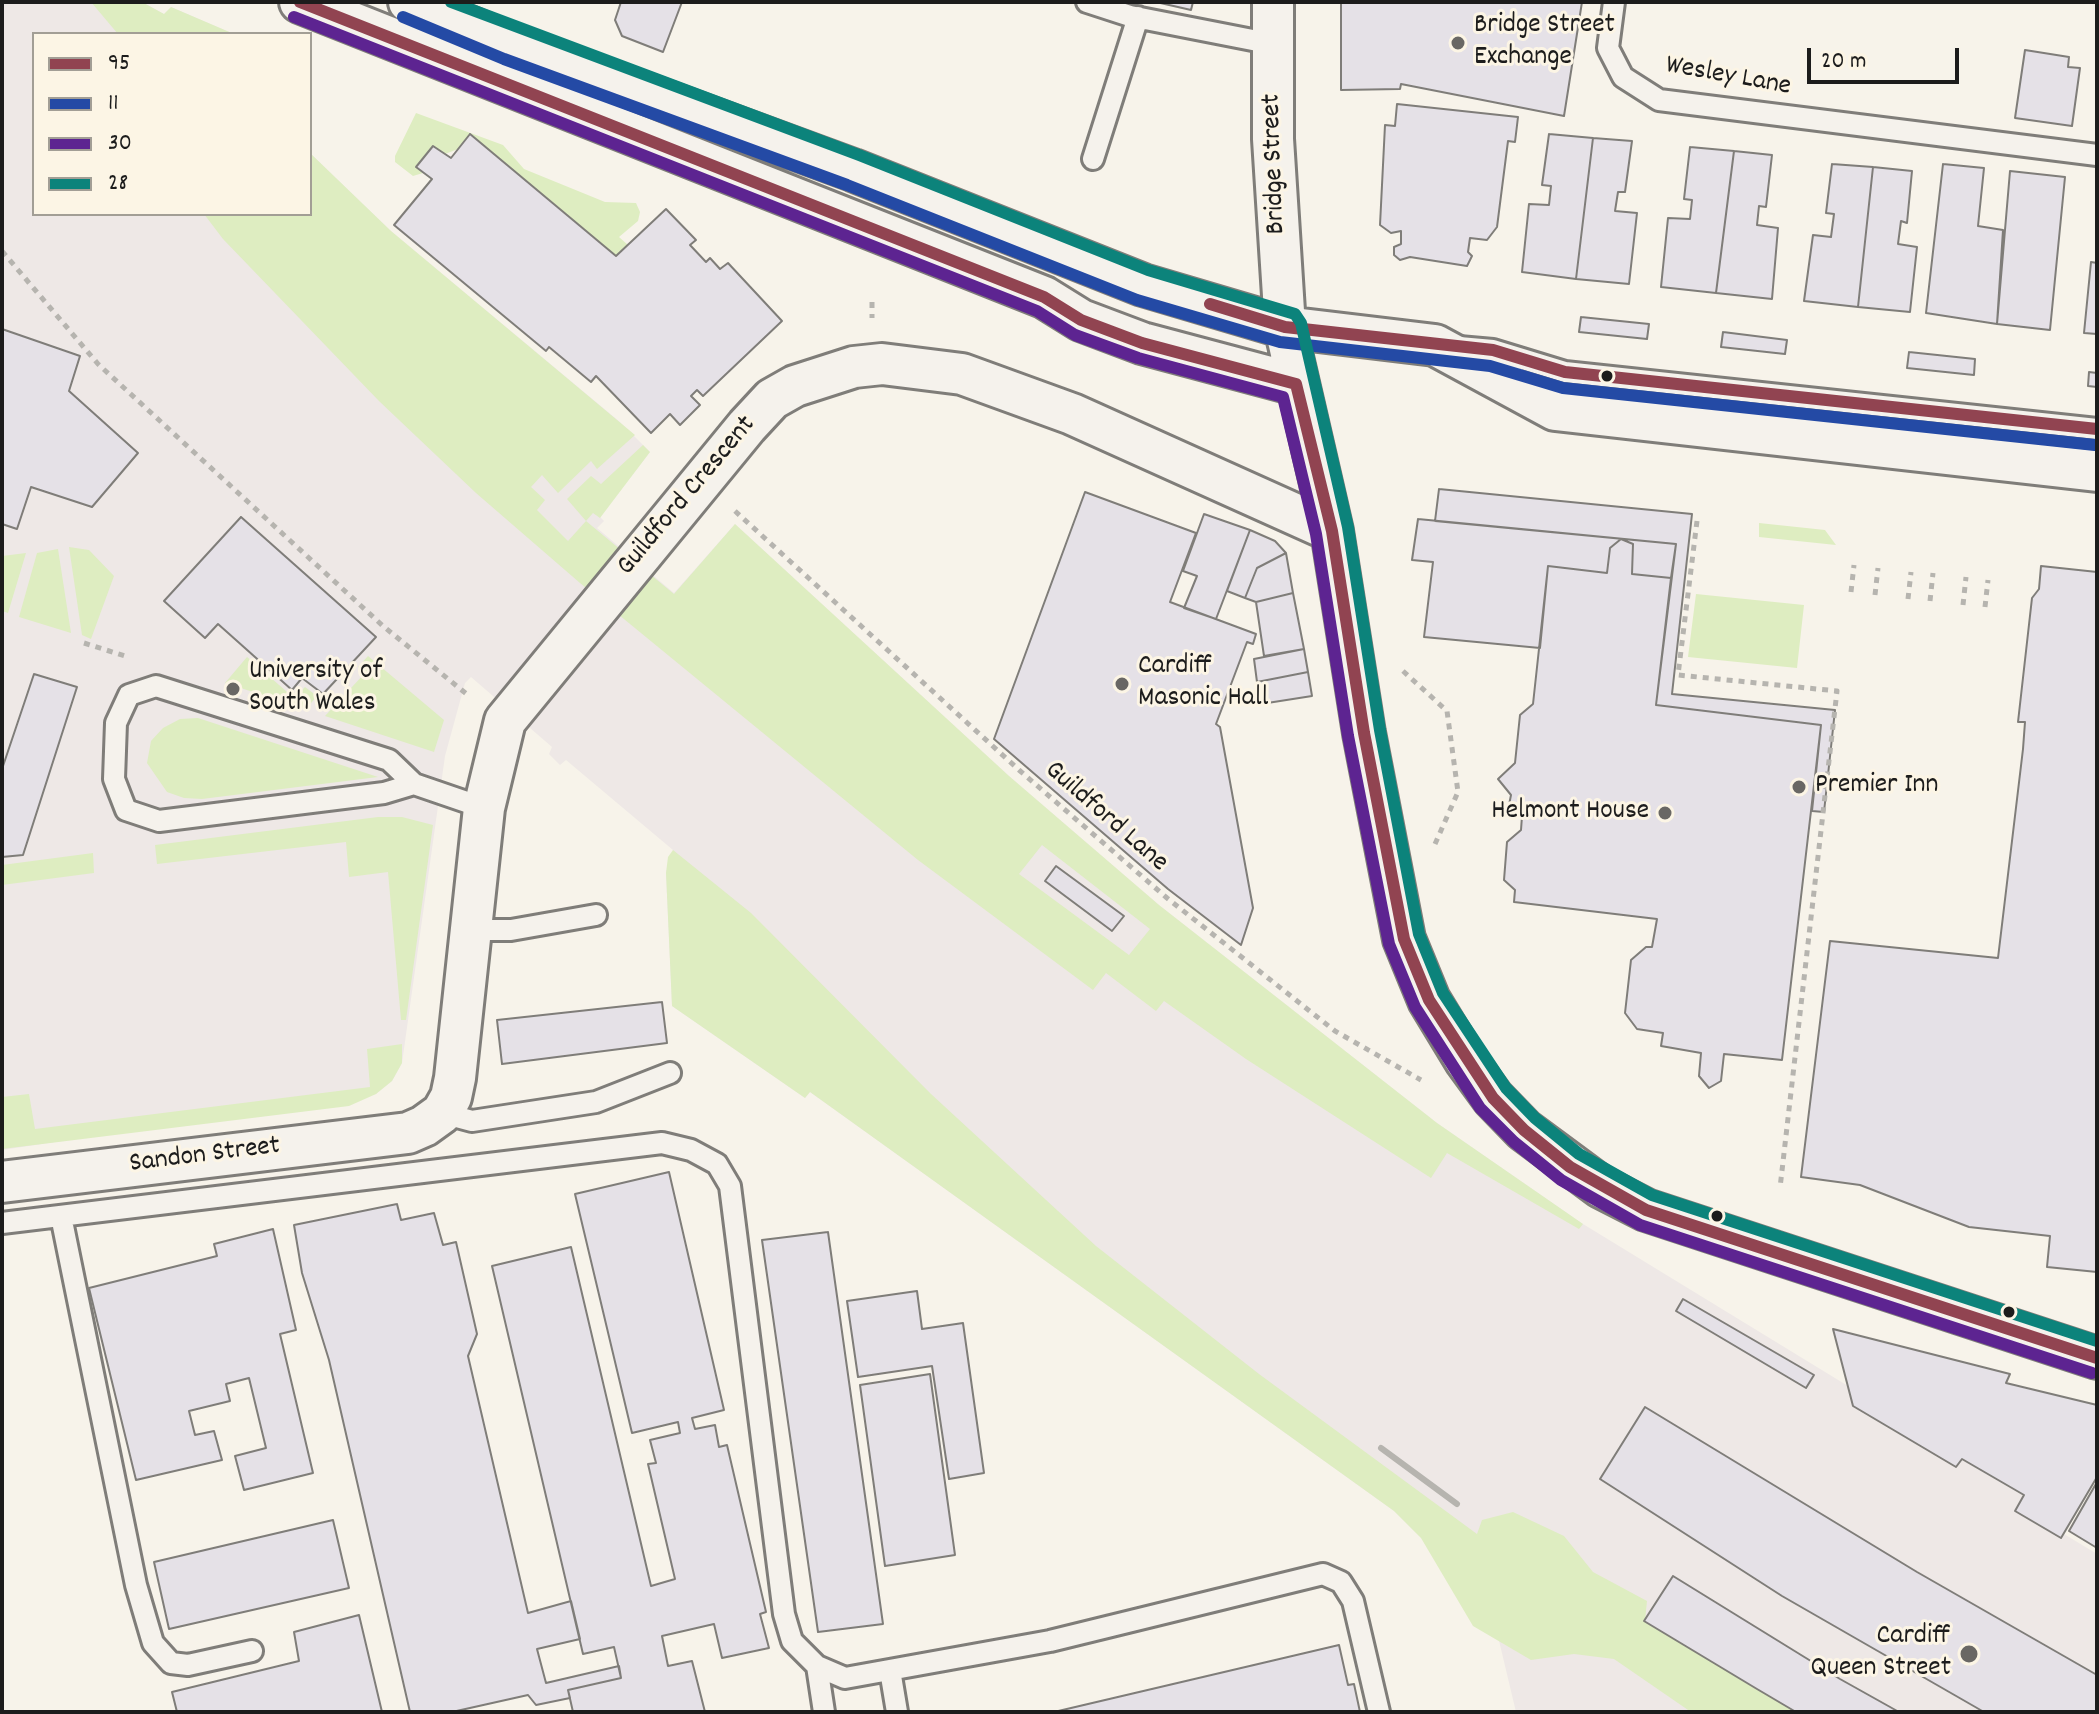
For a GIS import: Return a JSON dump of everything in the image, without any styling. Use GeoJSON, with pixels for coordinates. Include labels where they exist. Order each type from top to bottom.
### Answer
{"type":"FeatureCollection","features":[{"type":"Feature","properties":{"kind":"street"},"geometry":{"type":"LineString","coordinates":[[300,2],[1044,297],[1081,320],[1142,343],[1296,384]]}},
{"type":"Feature","properties":{"kind":"street"},"geometry":{"type":"LineString","coordinates":[[409,2],[510,44],[853,170],[1143,285],[1285,327],[1435,345],[1555,410],[2097,471]]}},
{"type":"Feature","properties":{"kind":"street","name":"Bridge Street"},"geometry":{"type":"LineString","coordinates":[[1273,2],[1273,139],[1285,327],[1332,531],[1364,733],[1404,939],[1429,1000],[1466,1061],[1493,1098],[1524,1130],[1601,1187],[1646,1210],[2097,1358]]}},
{"type":"Feature","properties":{"kind":"street","name":"Guildford Crescent"},"geometry":{"type":"LineString","coordinates":[[442,1113],[451,1097],[455,1078],[484,808],[505,721],[772,399],[795,386],[854,367],[910,365],[962,374],[1072,414],[1332,531]]}},
{"type":"Feature","properties":{"kind":"street","name":"Sandon Street"},"geometry":{"type":"LineString","coordinates":[[2,1182],[408,1133],[442,1113]]}},
{"type":"Feature","properties":{"kind":"lane"},"geometry":{"type":"LineString","coordinates":[[1087,2],[1138,17],[1273,44]]}},
{"type":"Feature","properties":{"kind":"lane","name":"Wesley Lane"},"geometry":{"type":"LineString","coordinates":[[1614,2],[1608,48],[1623,77],[1659,100],[2097,155]]}},
{"type":"Feature","properties":{"kind":"lane"},"geometry":{"type":"LineString","coordinates":[[1093,159],[1138,17]]}},
{"type":"Feature","properties":{"kind":"lane"},"geometry":{"type":"LineString","coordinates":[[1435,345],[1493,350],[1565,372],[2097,429]]}},
{"type":"Feature","properties":{"kind":"lane"},"geometry":{"type":"LineString","coordinates":[[414,784],[384,793],[159,821],[126,810],[114,779],[116,723],[129,695],[156,686],[389,760],[414,784],[484,808]]}},
{"type":"Feature","properties":{"kind":"lane"},"geometry":{"type":"LineString","coordinates":[[470,930],[511,930],[596,915]]}},
{"type":"Feature","properties":{"kind":"lane"},"geometry":{"type":"LineString","coordinates":[[442,1113],[472,1121],[596,1102],[670,1073]]}},
{"type":"Feature","properties":{"kind":"lane"},"geometry":{"type":"LineString","coordinates":[[2,1223],[662,1143],[691,1150],[717,1164],[730,1186],[784,1614],[792,1641],[817,1666],[845,1678],[1050,1641],[1323,1574],[1341,1582],[1353,1601],[1379,1712]]}},
{"type":"Feature","properties":{"kind":"lane"},"geometry":{"type":"LineString","coordinates":[[61,1216],[136,1585],[153,1643],[171,1663],[188,1665],[252,1651]]}},
{"type":"Feature","properties":{"kind":"lane"},"geometry":{"type":"LineString","coordinates":[[817,1666],[824,1712]]}},
{"type":"Feature","properties":{"kind":"lane"},"geometry":{"type":"LineString","coordinates":[[890,1670],[897,1712]]}},
{"type":"Feature","properties":{"kind":"path"},"geometry":{"type":"LineString","coordinates":[[2,251],[98,364],[151,415],[383,626],[462,694],[475,699]]}},
{"type":"Feature","properties":{"kind":"path"},"geometry":{"type":"LineString","coordinates":[[872,302],[872,318]]}},
{"type":"Feature","properties":{"kind":"path","name":"Guildford Lane"},"geometry":{"type":"LineString","coordinates":[[701,482],[1008,760],[1167,898],[1335,1031],[1434,1086]]}},
{"type":"Feature","properties":{"kind":"path"},"geometry":{"type":"LineString","coordinates":[[1697,521],[1678,675],[1837,691],[1780,1188]]}},
{"type":"Feature","properties":{"kind":"path"},"geometry":{"type":"LineString","coordinates":[[1851,592],[1854,565]]}},
{"type":"Feature","properties":{"kind":"path"},"geometry":{"type":"LineString","coordinates":[[1875,595],[1878,568]]}},
{"type":"Feature","properties":{"kind":"path"},"geometry":{"type":"LineString","coordinates":[[1908,599],[1911,572]]}},
{"type":"Feature","properties":{"kind":"path"},"geometry":{"type":"LineString","coordinates":[[1930,601],[1933,573]]}},
{"type":"Feature","properties":{"kind":"path"},"geometry":{"type":"LineString","coordinates":[[1963,605],[1966,577]]}},
{"type":"Feature","properties":{"kind":"path"},"geometry":{"type":"LineString","coordinates":[[1985,607],[1988,580]]}},
{"type":"Feature","properties":{"kind":"path"},"geometry":{"type":"LineString","coordinates":[[1399,668],[1447,711],[1458,792],[1430,857]]}},
{"type":"Feature","properties":{"kind":"shaded area"},"geometry":{"type":"Polygon","coordinates":[[[2,2],[142,2],[164,14],[171,7],[229,32],[32,32],[32,216],[312,216],[312,155],[391,231],[620,422],[650,452],[600,517],[604,521],[597,528],[674,593],[735,524],[1009,776],[1159,905],[1437,1123],[1583,1224],[1848,1386],[1833,1329],[2010,1374],[2007,1383],[2097,1405],[2097,1477],[2064,1534],[2097,1554],[2097,1712],[1516,1712],[1491,1607],[1394,1511],[810,1092],[805,1098],[672,1006],[666,873],[673,850],[566,760],[560,765],[549,754],[552,747],[471,677],[465,683],[445,756],[402,1063],[392,1081],[376,1094],[2,1150],[2,2]]]}},
{"type":"Feature","properties":{"kind":"green space"},"geometry":{"type":"Polygon","coordinates":[[[91,2],[142,2],[164,14],[171,7],[229,32],[116,32],[91,2]]]}},
{"type":"Feature","properties":{"kind":"green space"},"geometry":{"type":"Polygon","coordinates":[[[416,113],[503,145],[524,169],[605,202],[636,203],[640,212],[638,221],[619,237],[628,245],[616,256],[470,134],[458,149],[445,154],[433,146],[416,167],[423,173],[413,176],[395,162],[395,156],[416,113]]]}},
{"type":"Feature","properties":{"kind":"green space"},"geometry":{"type":"Polygon","coordinates":[[[312,155],[391,231],[635,435],[597,469],[591,461],[558,493],[542,475],[531,487],[545,500],[537,510],[568,541],[586,521],[674,594],[735,524],[1009,776],[1159,905],[1437,1123],[1583,1224],[1579,1229],[1447,1153],[1431,1178],[1246,1059],[1164,1001],[1156,1011],[1106,973],[1093,990],[918,860],[580,583],[476,493],[379,401],[223,239],[206,216],[312,216],[312,155]],[[1042,845],[1019,874],[1129,955],[1150,929],[1042,845]]]}},
{"type":"Feature","properties":{"kind":"green space"},"geometry":{"type":"Polygon","coordinates":[[[643,445],[650,452],[600,518],[593,513],[586,521],[567,499],[591,476],[601,484],[643,445]]]}},
{"type":"Feature","properties":{"kind":"green space"},"geometry":{"type":"Polygon","coordinates":[[[1759,523],[1825,530],[1836,545],[1759,537],[1759,523]]]}},
{"type":"Feature","properties":{"kind":"green space"},"geometry":{"type":"Polygon","coordinates":[[[69,547],[89,550],[114,576],[91,639],[82,635],[69,547]]]}},
{"type":"Feature","properties":{"kind":"green space"},"geometry":{"type":"Polygon","coordinates":[[[58,549],[71,633],[19,617],[37,553],[58,549]]]}},
{"type":"Feature","properties":{"kind":"green space"},"geometry":{"type":"Polygon","coordinates":[[[26,553],[8,613],[2,611],[2,556],[26,553]]]}},
{"type":"Feature","properties":{"kind":"green space"},"geometry":{"type":"Polygon","coordinates":[[[1696,594],[1804,605],[1797,668],[1688,657],[1696,594]]]}},
{"type":"Feature","properties":{"kind":"green space"},"geometry":{"type":"Polygon","coordinates":[[[368,656],[444,720],[434,752],[325,716],[365,673],[358,667],[368,656]]]}},
{"type":"Feature","properties":{"kind":"green space"},"geometry":{"type":"Polygon","coordinates":[[[247,657],[294,698],[305,687],[317,696],[306,709],[225,683],[247,657]]]}},
{"type":"Feature","properties":{"kind":"green space"},"geometry":{"type":"Polygon","coordinates":[[[198,718],[378,777],[202,799],[184,798],[167,792],[147,763],[151,741],[163,728],[180,719],[198,718]]]}},
{"type":"Feature","properties":{"kind":"green space"},"geometry":{"type":"Polygon","coordinates":[[[378,817],[402,817],[433,825],[406,1020],[401,1020],[388,872],[349,877],[346,842],[157,864],[155,845],[378,817]]]}},
{"type":"Feature","properties":{"kind":"green space"},"geometry":{"type":"Polygon","coordinates":[[[673,850],[751,913],[931,1094],[1096,1246],[1259,1374],[1477,1534],[1482,1520],[1513,1512],[1564,1536],[1593,1572],[1647,1601],[1645,1621],[1796,1712],[1691,1712],[1614,1659],[1574,1654],[1531,1660],[1473,1626],[1421,1538],[1394,1511],[810,1092],[805,1098],[672,1006],[666,873],[668,857],[673,850]]]}},
{"type":"Feature","properties":{"kind":"green space"},"geometry":{"type":"Polygon","coordinates":[[[93,853],[94,873],[2,885],[2,865],[93,853]]]}},
{"type":"Feature","properties":{"kind":"green space"},"geometry":{"type":"Polygon","coordinates":[[[402,1044],[402,1063],[392,1081],[376,1094],[349,1106],[2,1149],[2,1097],[29,1094],[35,1129],[370,1087],[367,1049],[402,1044]]]}},
{"type":"Feature","properties":{"kind":"building"},"geometry":{"type":"Polygon","coordinates":[[[621,2],[682,2],[663,52],[622,36],[615,20],[621,2]]]}},
{"type":"Feature","properties":{"kind":"building"},"geometry":{"type":"Polygon","coordinates":[[[1156,2],[1193,2],[1191,10],[1156,2]]]}},
{"type":"Feature","properties":{"kind":"building","name":"Bridge Street Exchange"},"geometry":{"type":"Polygon","coordinates":[[[1341,2],[1582,2],[1564,116],[1401,84],[1400,89],[1341,90],[1341,2]]]}},
{"type":"Feature","properties":{"kind":"building"},"geometry":{"type":"Polygon","coordinates":[[[2025,50],[2069,57],[2068,67],[2080,68],[2072,126],[2015,118],[2025,50]]]}},
{"type":"Feature","properties":{"kind":"building"},"geometry":{"type":"Polygon","coordinates":[[[1397,104],[1518,117],[1515,142],[1508,141],[1497,227],[1487,240],[1470,238],[1468,252],[1472,256],[1467,266],[1410,257],[1400,260],[1394,255],[1394,247],[1401,244],[1401,231],[1391,233],[1380,225],[1385,125],[1395,126],[1397,104]]]}},
{"type":"Feature","properties":{"kind":"building"},"geometry":{"type":"Polygon","coordinates":[[[470,134],[616,256],[666,209],[696,240],[690,245],[706,262],[710,258],[720,269],[728,263],[782,321],[703,396],[697,390],[691,396],[700,405],[680,425],[670,414],[651,433],[596,376],[591,382],[549,347],[546,351],[394,225],[432,179],[416,167],[433,146],[451,158],[470,134]]]}},
{"type":"Feature","properties":{"kind":"building"},"geometry":{"type":"Polygon","coordinates":[[[1549,134],[1593,138],[1576,279],[1522,272],[1529,204],[1549,205],[1551,186],[1542,185],[1549,134]]]}},
{"type":"Feature","properties":{"kind":"building"},"geometry":{"type":"Polygon","coordinates":[[[1593,138],[1632,141],[1625,192],[1618,192],[1615,211],[1637,213],[1629,284],[1576,279],[1593,138]]]}},
{"type":"Feature","properties":{"kind":"building"},"geometry":{"type":"Polygon","coordinates":[[[1690,147],[1734,151],[1716,293],[1661,287],[1668,218],[1690,219],[1692,200],[1684,199],[1690,147]]]}},
{"type":"Feature","properties":{"kind":"building"},"geometry":{"type":"Polygon","coordinates":[[[1734,151],[1772,155],[1766,207],[1759,206],[1757,225],[1778,228],[1772,299],[1716,293],[1734,151]]]}},
{"type":"Feature","properties":{"kind":"building"},"geometry":{"type":"Polygon","coordinates":[[[1832,164],[1873,167],[1858,307],[1804,301],[1813,235],[1831,237],[1834,214],[1826,213],[1832,164]]]}},
{"type":"Feature","properties":{"kind":"building"},"geometry":{"type":"Polygon","coordinates":[[[1943,164],[1984,168],[1978,226],[2003,230],[1997,324],[1926,313],[1943,164]]]}},
{"type":"Feature","properties":{"kind":"building"},"geometry":{"type":"Polygon","coordinates":[[[1873,167],[1912,171],[1907,223],[1901,221],[1898,244],[1917,247],[1910,312],[1858,307],[1873,167]]]}},
{"type":"Feature","properties":{"kind":"building"},"geometry":{"type":"Polygon","coordinates":[[[2010,171],[2065,177],[2050,330],[1997,324],[2010,171]]]}},
{"type":"Feature","properties":{"kind":"building"},"geometry":{"type":"Polygon","coordinates":[[[2091,262],[2097,263],[2097,334],[2084,333],[2091,262]]]}},
{"type":"Feature","properties":{"kind":"building"},"geometry":{"type":"Polygon","coordinates":[[[1581,317],[1649,324],[1647,339],[1579,332],[1581,317]]]}},
{"type":"Feature","properties":{"kind":"building"},"geometry":{"type":"Polygon","coordinates":[[[2,329],[80,356],[69,391],[138,453],[92,507],[31,487],[17,529],[2,524],[2,329]]]}},
{"type":"Feature","properties":{"kind":"building"},"geometry":{"type":"Polygon","coordinates":[[[1723,332],[1787,340],[1785,354],[1721,347],[1723,332]]]}},
{"type":"Feature","properties":{"kind":"building"},"geometry":{"type":"Polygon","coordinates":[[[1909,352],[1975,359],[1974,375],[1907,368],[1909,352]]]}},
{"type":"Feature","properties":{"kind":"building"},"geometry":{"type":"Polygon","coordinates":[[[2089,372],[2097,373],[2097,387],[2088,386],[2089,372]]]}},
{"type":"Feature","properties":{"kind":"building"},"geometry":{"type":"Polygon","coordinates":[[[1439,489],[1692,514],[1672,694],[1835,710],[1824,812],[1812,811],[1821,725],[1656,705],[1676,544],[1435,521],[1439,489]]]}},
{"type":"Feature","properties":{"kind":"building","name":"Cardiff Masonic Hall"},"geometry":{"type":"Polygon","coordinates":[[[1085,492],[1196,533],[1170,602],[1256,634],[1253,644],[1247,642],[1216,724],[1220,727],[1253,908],[1241,945],[1168,889],[994,739],[1085,492]]]}},
{"type":"Feature","properties":{"kind":"building"},"geometry":{"type":"Polygon","coordinates":[[[1204,514],[1250,530],[1216,619],[1184,608],[1197,576],[1183,571],[1204,514]]]}},
{"type":"Feature","properties":{"kind":"building"},"geometry":{"type":"Polygon","coordinates":[[[241,517],[376,637],[323,694],[302,678],[292,690],[218,624],[205,638],[164,601],[241,517]]]}},
{"type":"Feature","properties":{"kind":"building"},"geometry":{"type":"Polygon","coordinates":[[[1418,519],[1676,544],[1671,578],[1632,574],[1633,544],[1621,539],[1610,548],[1607,573],[1548,566],[1540,648],[1424,637],[1433,562],[1412,560],[1418,519]]]}},
{"type":"Feature","properties":{"kind":"building"},"geometry":{"type":"Polygon","coordinates":[[[1250,530],[1275,541],[1286,553],[1257,568],[1245,598],[1227,591],[1250,530]]]}},
{"type":"Feature","properties":{"kind":"building","name":"Helmont House"},"geometry":{"type":"Polygon","coordinates":[[[1621,539],[1633,544],[1632,574],[1671,578],[1656,705],[1821,725],[1782,1060],[1724,1054],[1721,1081],[1709,1088],[1699,1076],[1701,1053],[1661,1046],[1663,1033],[1637,1029],[1625,1013],[1631,960],[1646,947],[1652,947],[1657,919],[1514,902],[1515,890],[1504,880],[1507,842],[1521,830],[1522,816],[1509,805],[1511,795],[1498,779],[1515,763],[1520,715],[1533,704],[1548,566],[1607,573],[1610,548],[1621,539]]]}},
{"type":"Feature","properties":{"kind":"building"},"geometry":{"type":"Polygon","coordinates":[[[1286,553],[1293,593],[1256,602],[1245,598],[1257,568],[1286,553]]]}},
{"type":"Feature","properties":{"kind":"building"},"geometry":{"type":"Polygon","coordinates":[[[2041,566],[2097,572],[2097,1272],[2047,1267],[2050,1236],[1969,1227],[1860,1185],[1801,1177],[1830,941],[1998,958],[2023,749],[2025,722],[2018,722],[2032,598],[2039,589],[2041,566]]]}},
{"type":"Feature","properties":{"kind":"building"},"geometry":{"type":"Polygon","coordinates":[[[1293,593],[1304,649],[1264,656],[1256,602],[1293,593]]]}},
{"type":"Feature","properties":{"kind":"building"},"geometry":{"type":"Polygon","coordinates":[[[1304,649],[1308,672],[1257,682],[1254,659],[1304,649]]]}},
{"type":"Feature","properties":{"kind":"building"},"geometry":{"type":"Polygon","coordinates":[[[1308,672],[1312,696],[1261,704],[1257,682],[1308,672]]]}},
{"type":"Feature","properties":{"kind":"building"},"geometry":{"type":"Polygon","coordinates":[[[34,674],[77,687],[23,855],[2,857],[2,769],[34,674]]]}},
{"type":"Feature","properties":{"kind":"building"},"geometry":{"type":"Polygon","coordinates":[[[1056,866],[1124,916],[1112,931],[1045,881],[1056,866]]]}},
{"type":"Feature","properties":{"kind":"building"},"geometry":{"type":"Polygon","coordinates":[[[662,1002],[667,1043],[502,1064],[497,1020],[662,1002]]]}},
{"type":"Feature","properties":{"kind":"building"},"geometry":{"type":"Polygon","coordinates":[[[669,1172],[724,1410],[692,1418],[695,1429],[715,1425],[719,1447],[727,1445],[766,1612],[760,1614],[769,1648],[722,1658],[714,1624],[662,1636],[668,1666],[692,1661],[705,1712],[573,1712],[568,1690],[621,1678],[614,1647],[583,1654],[492,1266],[571,1247],[651,1586],[675,1579],[648,1464],[656,1463],[650,1440],[680,1433],[678,1422],[632,1433],[575,1194],[669,1172]]]}},
{"type":"Feature","properties":{"kind":"building"},"geometry":{"type":"Polygon","coordinates":[[[397,1204],[401,1220],[434,1213],[443,1245],[456,1242],[477,1334],[468,1356],[528,1613],[571,1601],[580,1639],[537,1649],[546,1683],[619,1666],[621,1678],[568,1690],[570,1698],[536,1705],[528,1695],[452,1712],[410,1712],[329,1360],[302,1273],[294,1225],[397,1204]]]}},
{"type":"Feature","properties":{"kind":"building"},"geometry":{"type":"Polygon","coordinates":[[[273,1229],[296,1330],[280,1334],[313,1473],[244,1490],[235,1456],[266,1448],[249,1378],[226,1384],[230,1401],[189,1411],[195,1435],[214,1431],[222,1460],[136,1480],[89,1288],[217,1256],[214,1244],[273,1229]]]}},
{"type":"Feature","properties":{"kind":"building"},"geometry":{"type":"Polygon","coordinates":[[[828,1232],[883,1624],[818,1632],[762,1240],[828,1232]]]}},
{"type":"Feature","properties":{"kind":"building"},"geometry":{"type":"Polygon","coordinates":[[[917,1291],[922,1329],[963,1323],[984,1473],[949,1479],[932,1366],[858,1377],[847,1301],[917,1291]]]}},
{"type":"Feature","properties":{"kind":"building"},"geometry":{"type":"Polygon","coordinates":[[[1683,1299],[1814,1375],[1806,1388],[1676,1311],[1683,1299]]]}},
{"type":"Feature","properties":{"kind":"building"},"geometry":{"type":"Polygon","coordinates":[[[1833,1329],[2010,1374],[2006,1383],[2097,1405],[2097,1477],[2061,1538],[2015,1511],[2024,1495],[1962,1459],[1956,1467],[1853,1406],[1833,1329]]]}},
{"type":"Feature","properties":{"kind":"building"},"geometry":{"type":"Polygon","coordinates":[[[930,1374],[955,1555],[885,1566],[860,1385],[930,1374]]]}},
{"type":"Feature","properties":{"kind":"building"},"geometry":{"type":"Polygon","coordinates":[[[1645,1407],[1917,1572],[2097,1675],[2097,1712],[1984,1712],[1782,1596],[1600,1479],[1645,1407]]]}},
{"type":"Feature","properties":{"kind":"building"},"geometry":{"type":"Polygon","coordinates":[[[2097,1482],[2097,1548],[2069,1531],[2097,1482]]]}},
{"type":"Feature","properties":{"kind":"building"},"geometry":{"type":"Polygon","coordinates":[[[333,1520],[349,1588],[169,1629],[154,1562],[333,1520]]]}},
{"type":"Feature","properties":{"kind":"building"},"geometry":{"type":"Polygon","coordinates":[[[1673,1576],[1899,1712],[1796,1712],[1644,1621],[1673,1576]]]}},
{"type":"Feature","properties":{"kind":"building"},"geometry":{"type":"Polygon","coordinates":[[[359,1615],[382,1712],[177,1712],[172,1692],[299,1661],[294,1632],[359,1615]]]}},
{"type":"Feature","properties":{"kind":"building"},"geometry":{"type":"Polygon","coordinates":[[[1339,1645],[1348,1685],[1354,1684],[1360,1712],[1054,1712],[1339,1645]]]}},
{"type":"Feature","properties":{"kind":"railway"},"geometry":{"type":"LineString","coordinates":[[1381,1448],[1457,1504]]}},
{"type":"Feature","properties":{"kind":"transit line","name":"95"},"geometry":{"type":"LineString","coordinates":[[300,2],[1044,297],[1081,320],[1142,343],[1296,384],[1332,531],[1364,733],[1404,939],[1429,1000],[1493,1098],[1524,1130],[1570,1167],[1646,1210],[2097,1358]]}},
{"type":"Feature","properties":{"kind":"transit line","name":"28"},"geometry":{"type":"LineString","coordinates":[[451,2],[859,155],[1148,270],[1295,314],[1301,323],[1348,527],[1380,730],[1419,934],[1443,993],[1506,1088],[1535,1118],[1579,1154],[1652,1195],[2097,1341]]}},
{"type":"Feature","properties":{"kind":"transit line","name":"30"},"geometry":{"type":"LineString","coordinates":[[294,17],[1037,311],[1075,335],[1138,358],[1283,397],[1316,534],[1348,736],[1389,944],[1415,1007],[1480,1108],[1514,1142],[1561,1180],[1640,1225],[2092,1373]]}},
{"type":"Feature","properties":{"kind":"transit line","name":"11"},"geometry":{"type":"LineString","coordinates":[[403,17],[504,59],[847,185],[1137,300],[1280,342],[1490,366],[1563,388],[2095,445]]}},
{"type":"Feature","properties":{"kind":"transit line","name":"95"},"geometry":{"type":"LineString","coordinates":[[1210,304],[1285,327],[1493,350],[1565,372],[2097,429]]}},
{"type":"Feature","properties":{"kind":"place","name":"Bridge Street Exchange"},"geometry":{"type":"Point","coordinates":[1458,43]}},
{"type":"Feature","properties":{"kind":"place","name":"Cardiff Masonic Hall"},"geometry":{"type":"Point","coordinates":[1122,684]}},
{"type":"Feature","properties":{"kind":"place","name":"University of South Wales"},"geometry":{"type":"Point","coordinates":[233,689]}},
{"type":"Feature","properties":{"kind":"place","name":"Premier Inn"},"geometry":{"type":"Point","coordinates":[1799,787]}},
{"type":"Feature","properties":{"kind":"place","name":"Helmont House"},"geometry":{"type":"Point","coordinates":[1665,813]}},
{"type":"Feature","properties":{"kind":"place","name":"Cardiff Queen Street"},"geometry":{"type":"Point","coordinates":[1969,1654]}}]}
